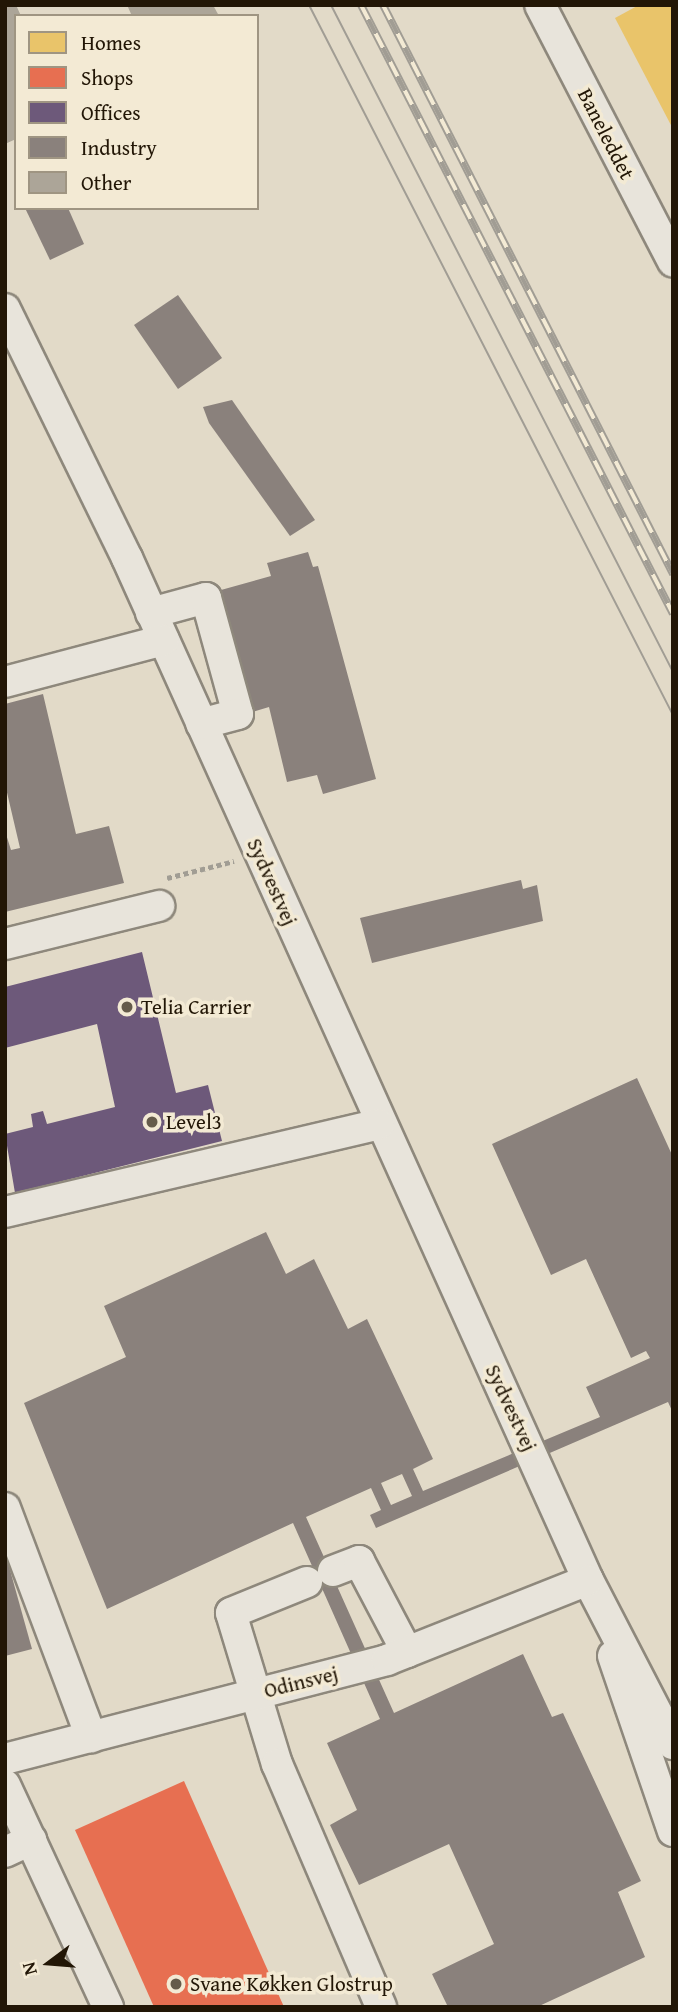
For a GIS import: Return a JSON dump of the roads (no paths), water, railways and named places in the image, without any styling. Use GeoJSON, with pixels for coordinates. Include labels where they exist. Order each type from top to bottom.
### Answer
{"type":"FeatureCollection","features":[{"type":"Feature","properties":{"kind":"street","name":"Baneleddet"},"geometry":{"type":"LineString","coordinates":[[540,5],[673,262]]}},
{"type":"Feature","properties":{"kind":"street","name":"Sydvestvej"},"geometry":{"type":"LineString","coordinates":[[5,309],[151,613],[379,1124],[588,1580],[673,1744]]}},
{"type":"Feature","properties":{"kind":"street"},"geometry":{"type":"LineString","coordinates":[[151,613],[206,598],[238,714],[201,724]]}},
{"type":"Feature","properties":{"kind":"street"},"geometry":{"type":"LineString","coordinates":[[5,682],[163,640]]}},
{"type":"Feature","properties":{"kind":"street"},"geometry":{"type":"LineString","coordinates":[[5,944],[156,893]]}},
{"type":"Feature","properties":{"kind":"street"},"geometry":{"type":"LineString","coordinates":[[5,1212],[379,1124]]}},
{"type":"Feature","properties":{"kind":"street"},"geometry":{"type":"LineString","coordinates":[[5,1508],[91,1737]]}},
{"type":"Feature","properties":{"kind":"street"},"geometry":{"type":"LineString","coordinates":[[381,2007],[277,1764],[231,1613],[359,1561],[407,1652]]}},
{"type":"Feature","properties":{"kind":"street","name":"Sydvestvej"},"geometry":{"type":"LineString","coordinates":[[588,1580],[673,1831]]}},
{"type":"Feature","properties":{"kind":"street","name":"Odinsvej"},"geometry":{"type":"LineString","coordinates":[[5,1759],[407,1652],[588,1580]]}},
{"type":"Feature","properties":{"kind":"street"},"geometry":{"type":"LineString","coordinates":[[5,1785],[18,1846],[107,2007]]}},
{"type":"Feature","properties":{"kind":"tram line"},"geometry":{"type":"LineString","coordinates":[[309,5],[673,715]]}},
{"type":"Feature","properties":{"kind":"tram line"},"geometry":{"type":"LineString","coordinates":[[331,5],[673,672]]}},
{"type":"Feature","properties":{"kind":"railway"},"geometry":{"type":"LineString","coordinates":[[361,5],[673,614]]}},
{"type":"Feature","properties":{"kind":"railway"},"geometry":{"type":"LineString","coordinates":[[383,5],[673,574]]}},
{"type":"Feature","properties":{"kind":"place","name":"Telia Carrier"},"geometry":{"type":"Point","coordinates":[127,1007]}},
{"type":"Feature","properties":{"kind":"place","name":"Level3"},"geometry":{"type":"Point","coordinates":[152,1122]}},
{"type":"Feature","properties":{"kind":"place","name":"Svane Køkken Glostrup"},"geometry":{"type":"Point","coordinates":[176,1984]}}]}
